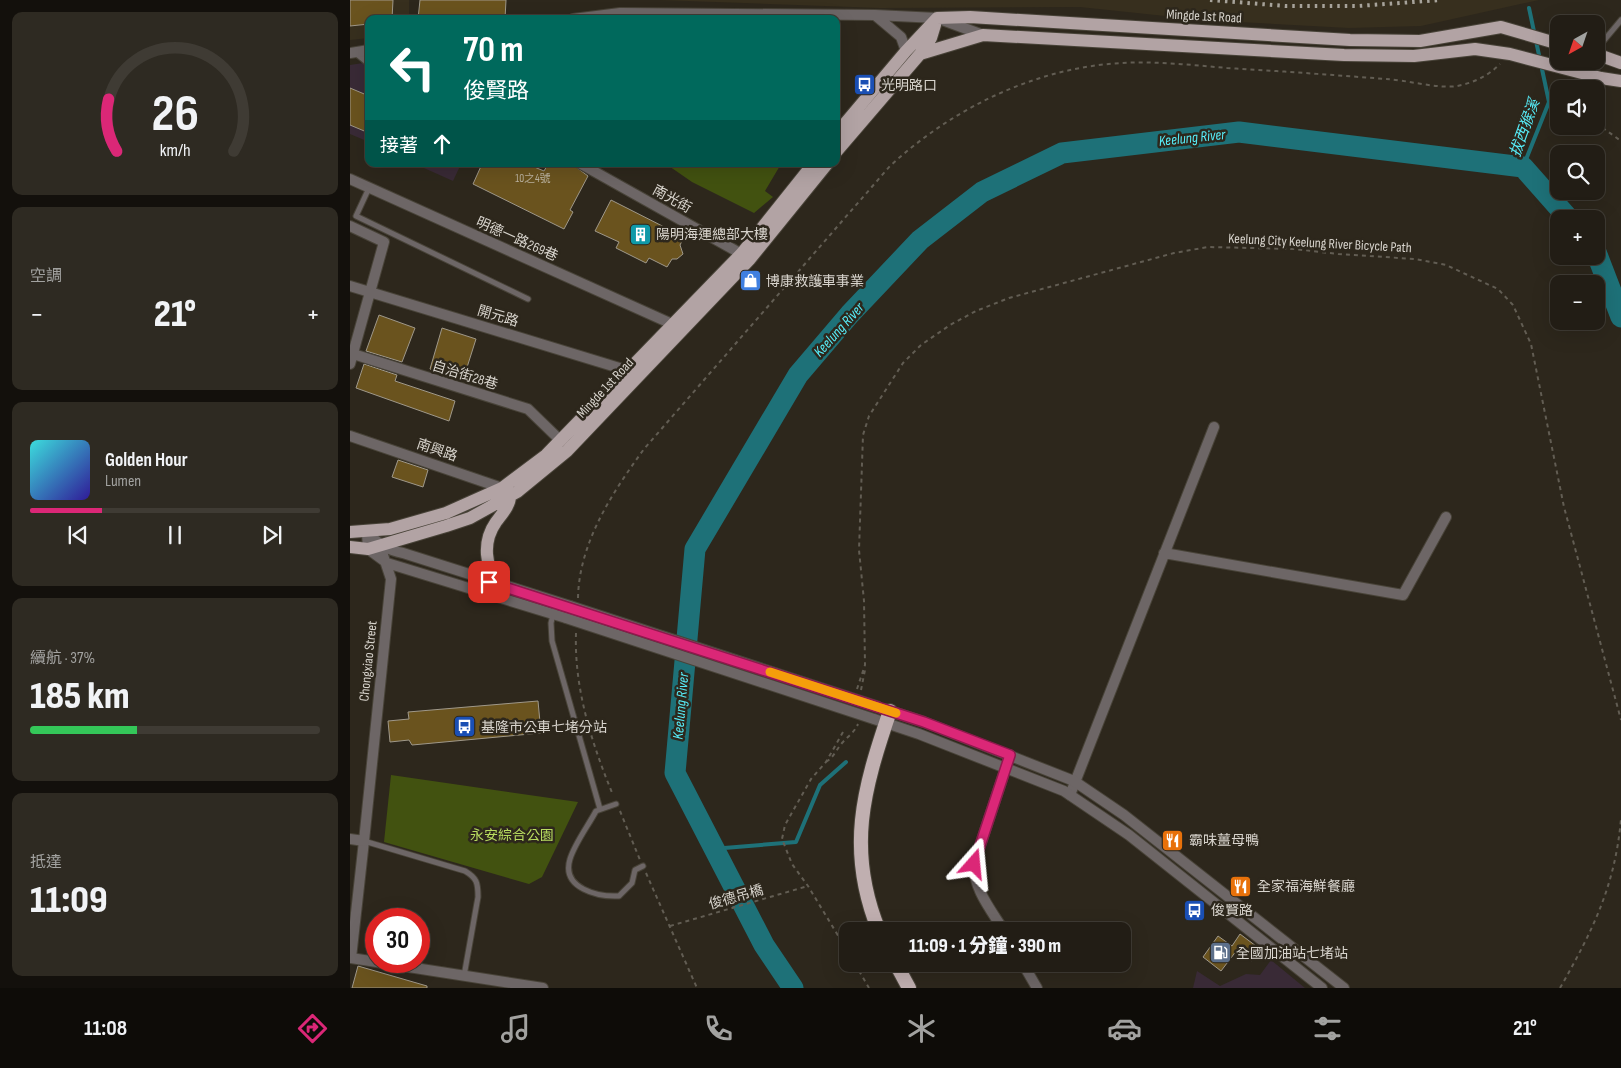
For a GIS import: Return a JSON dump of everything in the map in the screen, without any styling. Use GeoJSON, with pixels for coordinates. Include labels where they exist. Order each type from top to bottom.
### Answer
{"type":"FeatureCollection","features":[{"type":"Feature","properties":{"kind":"highway"},"geometry":{"type":"LineString","coordinates":[[876,922],[869,904],[860,852],[860,822],[868,783],[882,737],[883,715]]}},
{"type":"Feature","properties":{"kind":"highway"},"geometry":{"type":"LineString","coordinates":[[900,972],[909,988]]}},
{"type":"Feature","properties":{"kind":"main road","name":"Mingde 1st Road"},"geometry":{"type":"LineString","coordinates":[[937,18],[970,17],[1350,40],[1420,41],[1501,28],[1550,42]]}},
{"type":"Feature","properties":{"kind":"main road"},"geometry":{"type":"LineString","coordinates":[[840,129],[906,51],[937,18]]}},
{"type":"Feature","properties":{"kind":"main road"},"geometry":{"type":"LineString","coordinates":[[840,147],[920,54],[931,38],[937,18]]}},
{"type":"Feature","properties":{"kind":"main road"},"geometry":{"type":"LineString","coordinates":[[920,54],[983,35],[1344,55],[1414,56],[1474,48],[1510,54],[1595,77],[1621,79]]}},
{"type":"Feature","properties":{"kind":"main road"},"geometry":{"type":"LineString","coordinates":[[1605,57],[1621,63]]}},
{"type":"Feature","properties":{"kind":"main road","name":"Mingde 1st Road"},"geometry":{"type":"LineString","coordinates":[[350,547],[374,547],[470,518],[567,451],[672,324],[746,256],[811,167]]}},
{"type":"Feature","properties":{"kind":"main road","name":"Mingde 1st Road"},"geometry":{"type":"LineString","coordinates":[[350,532],[390,529],[446,513],[507,492],[630,374],[746,256],[824,167]]}},
{"type":"Feature","properties":{"kind":"main road"},"geometry":{"type":"LineString","coordinates":[[499,585],[489,569],[487,545],[494,525],[505,510],[507,492]]}},
{"type":"Feature","properties":{"kind":"street"},"geometry":{"type":"LineString","coordinates":[[604,15],[620,13],[875,15],[937,18],[983,35]]}},
{"type":"Feature","properties":{"kind":"street"},"geometry":{"type":"LineString","coordinates":[[875,15],[901,37],[906,51]]}},
{"type":"Feature","properties":{"kind":"street","name":"南光街"},"geometry":{"type":"LineString","coordinates":[[586,167],[746,256]]}},
{"type":"Feature","properties":{"kind":"street","name":"明德一路269巷"},"geometry":{"type":"LineString","coordinates":[[350,179],[672,324]]}},
{"type":"Feature","properties":{"kind":"street"},"geometry":{"type":"LineString","coordinates":[[350,226],[384,242],[351,357]]}},
{"type":"Feature","properties":{"kind":"street","name":"開元路"},"geometry":{"type":"LineString","coordinates":[[350,286],[630,374]]}},
{"type":"Feature","properties":{"kind":"street","name":"自治街28巷"},"geometry":{"type":"LineString","coordinates":[[351,357],[528,409],[561,441]]}},
{"type":"Feature","properties":{"kind":"street"},"geometry":{"type":"LineString","coordinates":[[1070,795],[1214,427]]}},
{"type":"Feature","properties":{"kind":"street","name":"南興路"},"geometry":{"type":"LineString","coordinates":[[350,436],[507,492]]}},
{"type":"Feature","properties":{"kind":"street"},"geometry":{"type":"LineString","coordinates":[[1164,553],[1403,595],[1446,517]]}},
{"type":"Feature","properties":{"kind":"street"},"geometry":{"type":"LineString","coordinates":[[367,532],[374,547],[387,563],[566,618],[863,715],[883,715],[1010,755],[1074,782],[1124,815],[1344,988]]}},
{"type":"Feature","properties":{"kind":"street"},"geometry":{"type":"LineString","coordinates":[[374,547],[556,602],[574,603],[858,700],[883,715],[1070,795],[1129,835],[1322,988]]}},
{"type":"Feature","properties":{"kind":"street","name":"Chongxiao Street"},"geometry":{"type":"LineString","coordinates":[[350,958],[354,881],[364,841],[391,579],[387,563]]}},
{"type":"Feature","properties":{"kind":"street"},"geometry":{"type":"LineString","coordinates":[[999,922],[976,884],[974,864],[1010,755]]}},
{"type":"Feature","properties":{"kind":"street"},"geometry":{"type":"LineString","coordinates":[[350,839],[364,841]]}},
{"type":"Feature","properties":{"kind":"street"},"geometry":{"type":"LineString","coordinates":[[350,958],[543,988]]}},
{"type":"Feature","properties":{"kind":"street"},"geometry":{"type":"LineString","coordinates":[[1028,972],[1037,988]]}},
{"type":"Feature","properties":{"kind":"lane"},"geometry":{"type":"LineString","coordinates":[[1605,39],[1621,20]]}},
{"type":"Feature","properties":{"kind":"lane"},"geometry":{"type":"LineString","coordinates":[[369,188],[356,216],[528,299]]}},
{"type":"Feature","properties":{"kind":"lane"},"geometry":{"type":"LineString","coordinates":[[556,602],[553,614],[552,641],[600,810]]}},
{"type":"Feature","properties":{"kind":"lane"},"geometry":{"type":"LineString","coordinates":[[616,804],[596,811],[570,860],[569,870],[575,884],[586,891],[604,897],[619,896],[632,883],[635,870],[643,866]]}},
{"type":"Feature","properties":{"kind":"lane"},"geometry":{"type":"LineString","coordinates":[[364,841],[465,870],[474,876],[478,884],[478,897],[464,976]]}},
{"type":"Feature","properties":{"kind":"path"},"geometry":{"type":"LineString","coordinates":[[574,603],[583,559],[596,527],[625,476],[644,450],[890,166],[942,123],[1000,93],[1037,79],[1120,63],[1406,80],[1455,86],[1476,81],[1493,71],[1510,54]]}},
{"type":"Feature","properties":{"kind":"path"},"geometry":{"type":"LineString","coordinates":[[1605,129],[1621,141]]}},
{"type":"Feature","properties":{"kind":"path","name":"Keelung City Keelung River Bicycle Path"},"geometry":{"type":"LineString","coordinates":[[858,700],[865,665],[864,601],[859,550],[863,436],[869,416],[883,391],[903,363],[921,345],[950,325],[1001,302],[1138,262],[1208,247],[1294,249],[1338,254],[1415,258],[1446,265],[1498,289],[1513,305],[1531,344],[1564,506],[1621,720]]}},
{"type":"Feature","properties":{"kind":"path"},"geometry":{"type":"LineString","coordinates":[[577,626],[578,675],[586,718],[600,764],[697,988]]}},
{"type":"Feature","properties":{"kind":"path","name":"Keelung City Keelung River Bicycle Path"},"geometry":{"type":"LineString","coordinates":[[857,689],[865,665]]}},
{"type":"Feature","properties":{"kind":"path"},"geometry":{"type":"LineString","coordinates":[[826,762],[833,758],[843,742],[854,733],[863,715]]}},
{"type":"Feature","properties":{"kind":"path"},"geometry":{"type":"LineString","coordinates":[[839,938],[808,886],[792,864],[782,839],[786,825],[811,779],[826,762],[843,732]]}},
{"type":"Feature","properties":{"kind":"path"},"geometry":{"type":"LineString","coordinates":[[1560,988],[1589,937],[1612,878],[1621,819]]}},
{"type":"Feature","properties":{"kind":"path","name":"俊德吊橋"},"geometry":{"type":"LineString","coordinates":[[670,926],[808,886]]}},
{"type":"Feature","properties":{"kind":"path"},"geometry":{"type":"LineString","coordinates":[[859,972],[869,988]]}},
{"type":"Feature","properties":{"kind":"shaded area"},"geometry":{"type":"Polygon","coordinates":[[[350,0],[409,0],[409,15],[365,15],[365,38],[350,40],[350,0]]]}},
{"type":"Feature","properties":{"kind":"shaded area"},"geometry":{"type":"Polygon","coordinates":[[[660,0],[1539,0],[1421,26],[1349,28],[1203,20],[1080,7],[880,8],[660,0]]]}},
{"type":"Feature","properties":{"kind":"shaded area"},"geometry":{"type":"Polygon","coordinates":[[[365,64],[365,140],[350,134],[350,65],[365,64]]]}},
{"type":"Feature","properties":{"kind":"shaded area"},"geometry":{"type":"Polygon","coordinates":[[[422,167],[460,167],[453,181],[422,167]]]}},
{"type":"Feature","properties":{"kind":"shaded area"},"geometry":{"type":"Polygon","coordinates":[[[1271,960],[1305,988],[1193,988],[1197,971],[1220,986],[1246,974],[1260,975],[1271,960]]]}},
{"type":"Feature","properties":{"kind":"green space"},"geometry":{"type":"Polygon","coordinates":[[[670,167],[779,167],[765,191],[773,197],[754,213],[692,182],[670,167]]]}},
{"type":"Feature","properties":{"kind":"green space","name":"永安綜合公園"},"geometry":{"type":"Polygon","coordinates":[[[391,775],[578,802],[542,877],[529,884],[384,842],[391,775]]]}},
{"type":"Feature","properties":{"kind":"building"},"geometry":{"type":"Polygon","coordinates":[[[350,0],[393,0],[392,15],[365,15],[365,24],[350,26],[350,0]]]}},
{"type":"Feature","properties":{"kind":"building"},"geometry":{"type":"Polygon","coordinates":[[[420,0],[506,0],[505,15],[418,15],[420,0]]]}},
{"type":"Feature","properties":{"kind":"building"},"geometry":{"type":"Polygon","coordinates":[[[350,88],[365,94],[365,131],[350,125],[350,88]]]}},
{"type":"Feature","properties":{"kind":"building"},"geometry":{"type":"Polygon","coordinates":[[[481,167],[534,167],[544,171],[546,167],[576,167],[588,176],[570,210],[573,212],[564,229],[473,184],[481,167]]]}},
{"type":"Feature","properties":{"kind":"building","name":"陽明海運總部大樓"},"geometry":{"type":"Polygon","coordinates":[[[611,200],[684,237],[680,245],[683,254],[677,259],[672,259],[667,267],[649,258],[646,263],[616,248],[619,242],[595,231],[611,200]]]}},
{"type":"Feature","properties":{"kind":"building"},"geometry":{"type":"Polygon","coordinates":[[[379,315],[415,328],[402,362],[366,351],[379,315]]]}},
{"type":"Feature","properties":{"kind":"building"},"geometry":{"type":"Polygon","coordinates":[[[442,328],[476,339],[463,380],[430,369],[442,328]]]}},
{"type":"Feature","properties":{"kind":"building"},"geometry":{"type":"Polygon","coordinates":[[[364,364],[397,375],[395,381],[455,401],[449,421],[356,388],[364,364]]]}},
{"type":"Feature","properties":{"kind":"building"},"geometry":{"type":"Polygon","coordinates":[[[398,460],[428,470],[423,487],[392,477],[398,460]]]}},
{"type":"Feature","properties":{"kind":"building","name":"基隆市公車七堵分站"},"geometry":{"type":"Polygon","coordinates":[[[538,701],[541,733],[412,745],[409,740],[390,742],[388,721],[409,719],[408,712],[538,701]]]}},
{"type":"Feature","properties":{"kind":"building","name":"全國加油站七堵站"},"geometry":{"type":"Polygon","coordinates":[[[1240,934],[1260,949],[1252,961],[1237,950],[1221,971],[1203,957],[1218,936],[1232,946],[1240,934]]]}},
{"type":"Feature","properties":{"kind":"building"},"geometry":{"type":"Polygon","coordinates":[[[358,966],[365,968],[365,973],[382,973],[427,986],[427,988],[352,988],[358,966]]]}},
{"type":"Feature","properties":{"kind":"waterway","name":"拔西猴溪"},"geometry":{"type":"LineString","coordinates":[[1523,167],[1549,102],[1529,8]]}},
{"type":"Feature","properties":{"kind":"waterway","name":"Keelung River"},"geometry":{"type":"LineString","coordinates":[[793,988],[764,945],[675,773],[695,549],[798,375],[850,314],[920,240],[982,192],[1062,153],[1239,132],[1523,167],[1561,210]]}},
{"type":"Feature","properties":{"kind":"waterway","name":"Keelung River"},"geometry":{"type":"LineString","coordinates":[[1601,265],[1621,317]]}},
{"type":"Feature","properties":{"kind":"waterway"},"geometry":{"type":"LineString","coordinates":[[712,849],[796,842],[820,785],[846,762]]}},
{"type":"Feature","properties":{"kind":"railway"},"geometry":{"type":"LineString","coordinates":[[1210,0],[1286,6],[1358,6],[1441,0]]}},
{"type":"Feature","properties":{"kind":"slow traffic"},"geometry":{"type":"LineString","coordinates":[[770,672],[896,713]]}},
{"type":"Feature","properties":{"kind":"place","name":"光明路口"},"geometry":{"type":"Point","coordinates":[865,85]}},
{"type":"Feature","properties":{"kind":"place","name":"陽明海運總部大樓"},"geometry":{"type":"Point","coordinates":[640,234]}},
{"type":"Feature","properties":{"kind":"place","name":"博康救護車事業"},"geometry":{"type":"Point","coordinates":[750,281]}},
{"type":"Feature","properties":{"kind":"place","name":"基隆市公車七堵分站"},"geometry":{"type":"Point","coordinates":[465,727]}},
{"type":"Feature","properties":{"kind":"place","name":"霸味薑母鴨"},"geometry":{"type":"Point","coordinates":[1173,840]}},
{"type":"Feature","properties":{"kind":"place","name":"全家福海鮮餐廳"},"geometry":{"type":"Point","coordinates":[1241,886]}},
{"type":"Feature","properties":{"kind":"place","name":"俊賢路"},"geometry":{"type":"Point","coordinates":[1195,910]}},
{"type":"Feature","properties":{"kind":"place","name":"全國加油站七堵站"},"geometry":{"type":"Point","coordinates":[1220,953]}},
{"type":"Feature","properties":{"kind":"route"},"geometry":{"type":"LineString","coordinates":[[489,582],[570,606],[924,722],[1010,755],[974,864]]}}]}
